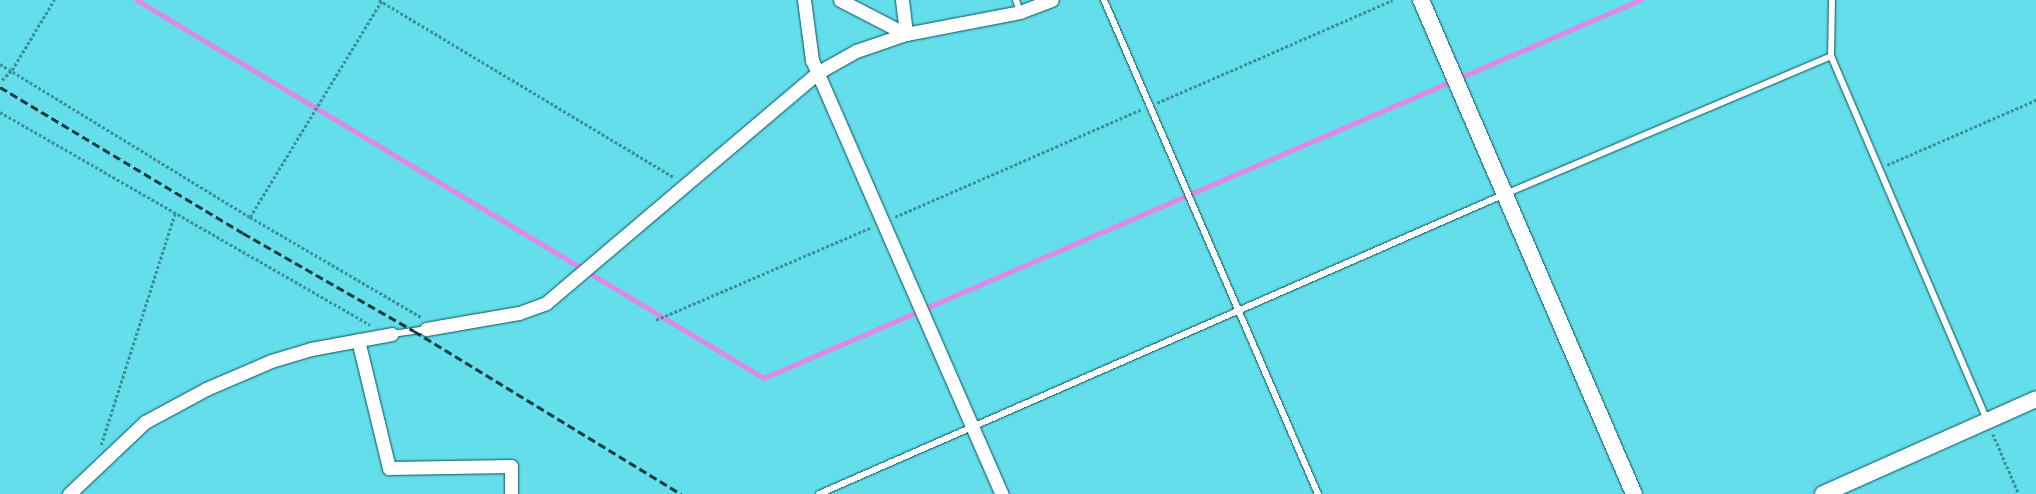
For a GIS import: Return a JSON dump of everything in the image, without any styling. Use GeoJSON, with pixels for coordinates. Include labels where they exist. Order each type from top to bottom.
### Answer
{"type":"FeatureCollection","features":[{"type":"Feature","properties":{"kind":"street"},"geometry":{"type":"LineString","coordinates":[[804,0],[812,60],[817,73],[1002,494]]}},
{"type":"Feature","properties":{"kind":"street"},"geometry":{"type":"LineString","coordinates":[[840,0],[906,34]]}},
{"type":"Feature","properties":{"kind":"street"},"geometry":{"type":"LineString","coordinates":[[902,0],[906,34]]}},
{"type":"Feature","properties":{"kind":"street"},"geometry":{"type":"LineString","coordinates":[[430,328],[519,313],[546,303],[687,185],[817,73],[856,51],[906,34],[1018,6],[1052,0]]}},
{"type":"Feature","properties":{"kind":"street"},"geometry":{"type":"LineString","coordinates":[[1421,0],[1634,494]]}},
{"type":"Feature","properties":{"kind":"street"},"geometry":{"type":"LineString","coordinates":[[69,494],[103,460],[145,422],[206,389],[271,361],[311,349],[387,335]]}},
{"type":"Feature","properties":{"kind":"street"},"geometry":{"type":"LineString","coordinates":[[358,340],[389,468],[511,466],[512,494]]}},
{"type":"Feature","properties":{"kind":"street"},"geometry":{"type":"LineString","coordinates":[[1823,494],[2036,399]]}},
{"type":"Feature","properties":{"kind":"lane"},"geometry":{"type":"LineString","coordinates":[[1104,0],[1318,494]]}},
{"type":"Feature","properties":{"kind":"lane"},"geometry":{"type":"LineString","coordinates":[[1832,0],[1830,56],[1987,420]]}},
{"type":"Feature","properties":{"kind":"lane"},"geometry":{"type":"LineString","coordinates":[[819,494],[1240,312],[1505,194],[1830,56]]}},
{"type":"Feature","properties":{"kind":"lane"},"geometry":{"type":"LineString","coordinates":[[387,335],[430,328]]}},
{"type":"Feature","properties":{"kind":"path"},"geometry":{"type":"LineString","coordinates":[[2,80],[12,70],[54,0]]}},
{"type":"Feature","properties":{"kind":"path"},"geometry":{"type":"LineString","coordinates":[[250,217],[381,0],[687,185]]}},
{"type":"Feature","properties":{"kind":"path"},"geometry":{"type":"LineString","coordinates":[[656,320],[1393,0]]}},
{"type":"Feature","properties":{"kind":"path"},"geometry":{"type":"LineString","coordinates":[[0,64],[250,217],[428,321],[430,328]]}},
{"type":"Feature","properties":{"kind":"path"},"geometry":{"type":"LineString","coordinates":[[1879,168],[2036,100]]}},
{"type":"Feature","properties":{"kind":"path"},"geometry":{"type":"LineString","coordinates":[[0,112],[387,335]]}},
{"type":"Feature","properties":{"kind":"path"},"geometry":{"type":"LineString","coordinates":[[103,460],[100,448],[175,213]]}},
{"type":"Feature","properties":{"kind":"path"},"geometry":{"type":"LineString","coordinates":[[1987,420],[2019,494]]}},
{"type":"Feature","properties":{"kind":"waterway"},"geometry":{"type":"LineString","coordinates":[[137,0],[764,378],[1640,0]]}},
{"type":"Feature","properties":{"kind":"railway"},"geometry":{"type":"LineString","coordinates":[[0,87],[243,233],[414,331],[681,494]]}}]}
